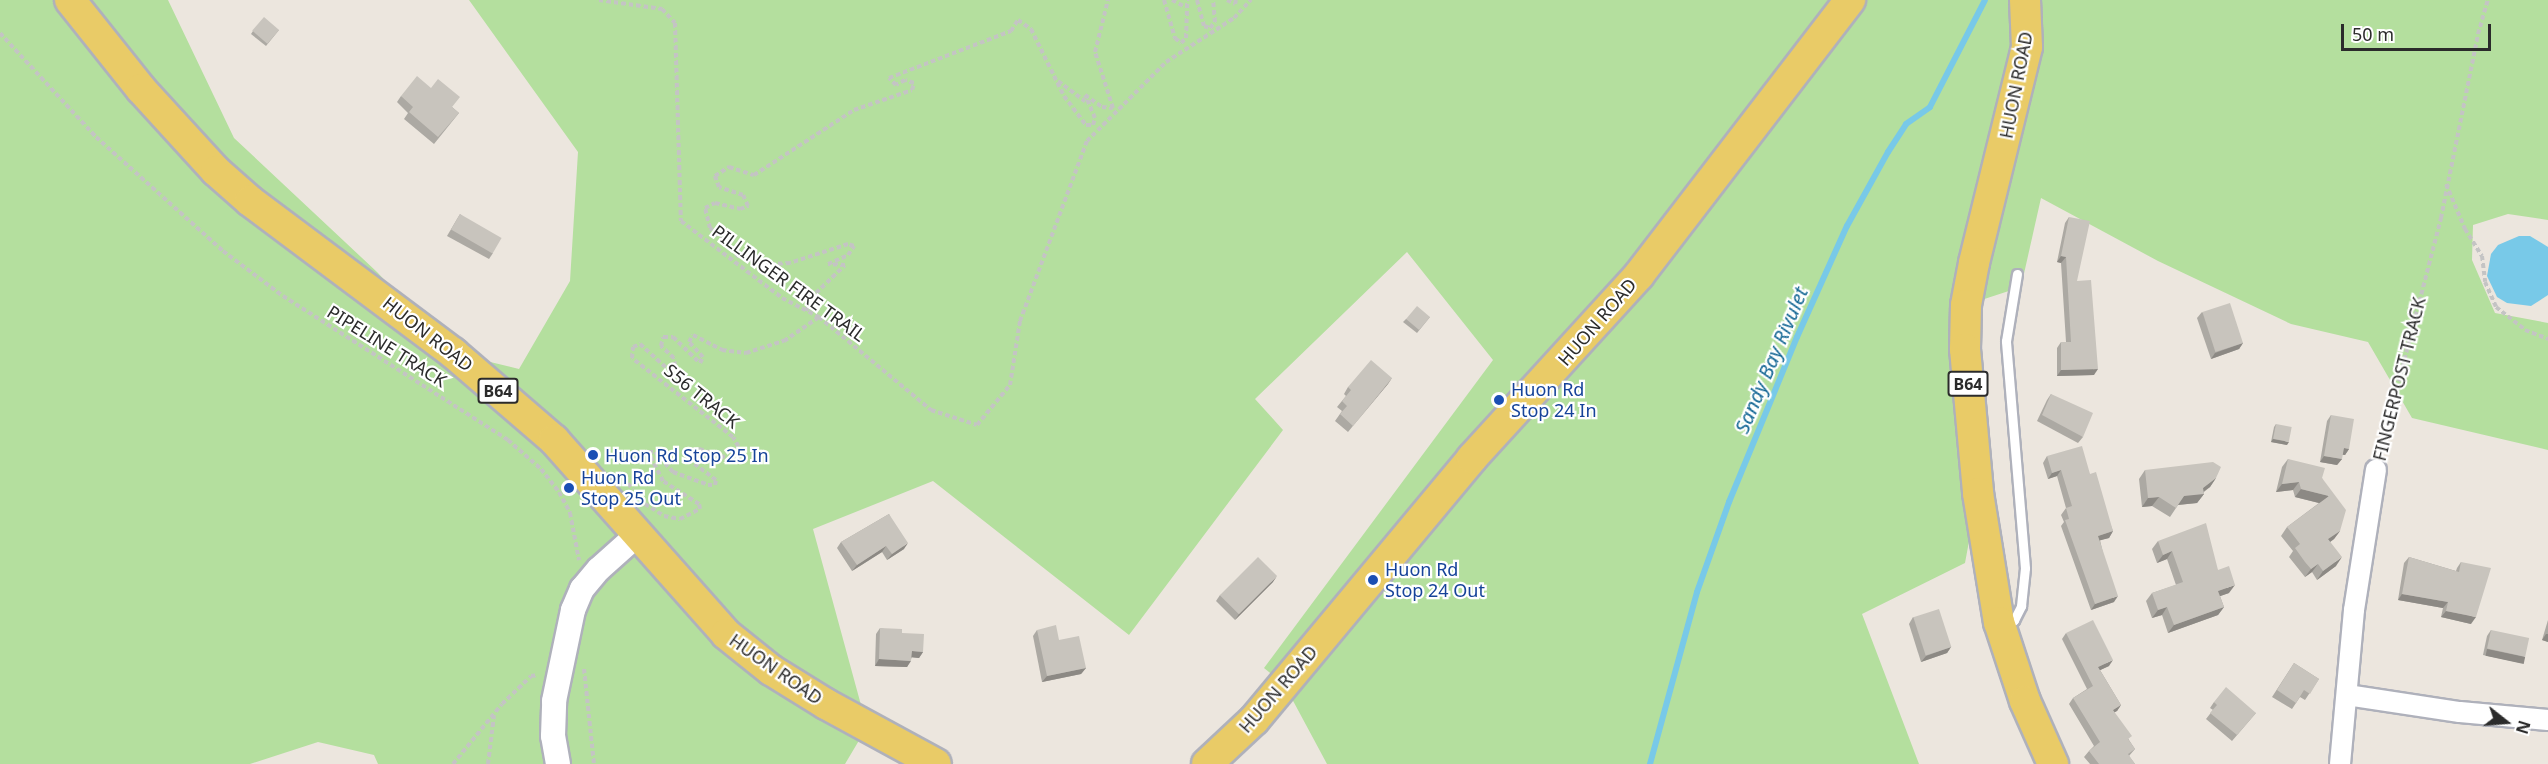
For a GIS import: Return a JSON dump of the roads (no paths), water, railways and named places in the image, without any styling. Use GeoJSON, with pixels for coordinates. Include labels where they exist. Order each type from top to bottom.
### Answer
{"type":"FeatureCollection","features":[{"type":"Feature","properties":{"kind":"main road","name":"HUON ROAD"},"geometry":{"type":"LineString","coordinates":[[70,0],[141,90],[216,171],[250,201],[453,353],[554,440],[594,481],[696,604],[745,651],[826,704],[936,764]]}},
{"type":"Feature","properties":{"kind":"main road","name":"HUON ROAD"},"geometry":{"type":"LineString","coordinates":[[1207,764],[1254,720],[1472,458],[1639,275],[1850,0]]}},
{"type":"Feature","properties":{"kind":"main road","name":"HUON ROAD"},"geometry":{"type":"LineString","coordinates":[[2025,0],[2029,24],[2020,84],[1966,305],[1965,349],[1976,472],[2002,631],[2025,701],[2053,764]]}},
{"type":"Feature","properties":{"kind":"street","name":"FINGERPOST TRACK"},"geometry":{"type":"LineString","coordinates":[[2340,764],[2354,610],[2376,470]]}},
{"type":"Feature","properties":{"kind":"street"},"geometry":{"type":"LineString","coordinates":[[558,764],[553,736],[560,670],[573,610],[582,589],[637,535]]}},
{"type":"Feature","properties":{"kind":"street"},"geometry":{"type":"LineString","coordinates":[[2347,694],[2460,712],[2548,720]]}},
{"type":"Feature","properties":{"kind":"lane"},"geometry":{"type":"LineString","coordinates":[[2002,631],[2014,620],[2025,591],[2006,341],[2017,274]]}},
{"type":"Feature","properties":{"kind":"water"},"geometry":{"type":"Polygon","coordinates":[[[2519,236],[2530,236],[2548,247],[2548,295],[2531,306],[2507,303],[2497,297],[2487,276],[2491,254],[2498,245],[2519,236]]]}},
{"type":"Feature","properties":{"kind":"waterway","name":"Sandy Bay Rivulet"},"geometry":{"type":"LineString","coordinates":[[1650,764],[1697,592],[1729,502],[1797,337],[1847,226],[1888,152],[1906,124],[1930,107],[1985,0]]}},
{"type":"Feature","properties":{"kind":"place","name":"Huon Rd Stop 24 In"},"geometry":{"type":"Point","coordinates":[1499,400]}},
{"type":"Feature","properties":{"kind":"place","name":"Huon Rd Stop 25 In"},"geometry":{"type":"Point","coordinates":[593,455]}},
{"type":"Feature","properties":{"kind":"place","name":"Huon Rd Stop 25 Out"},"geometry":{"type":"Point","coordinates":[569,488]}},
{"type":"Feature","properties":{"kind":"place","name":"Huon Rd Stop 24 Out"},"geometry":{"type":"Point","coordinates":[1373,580]}}]}
